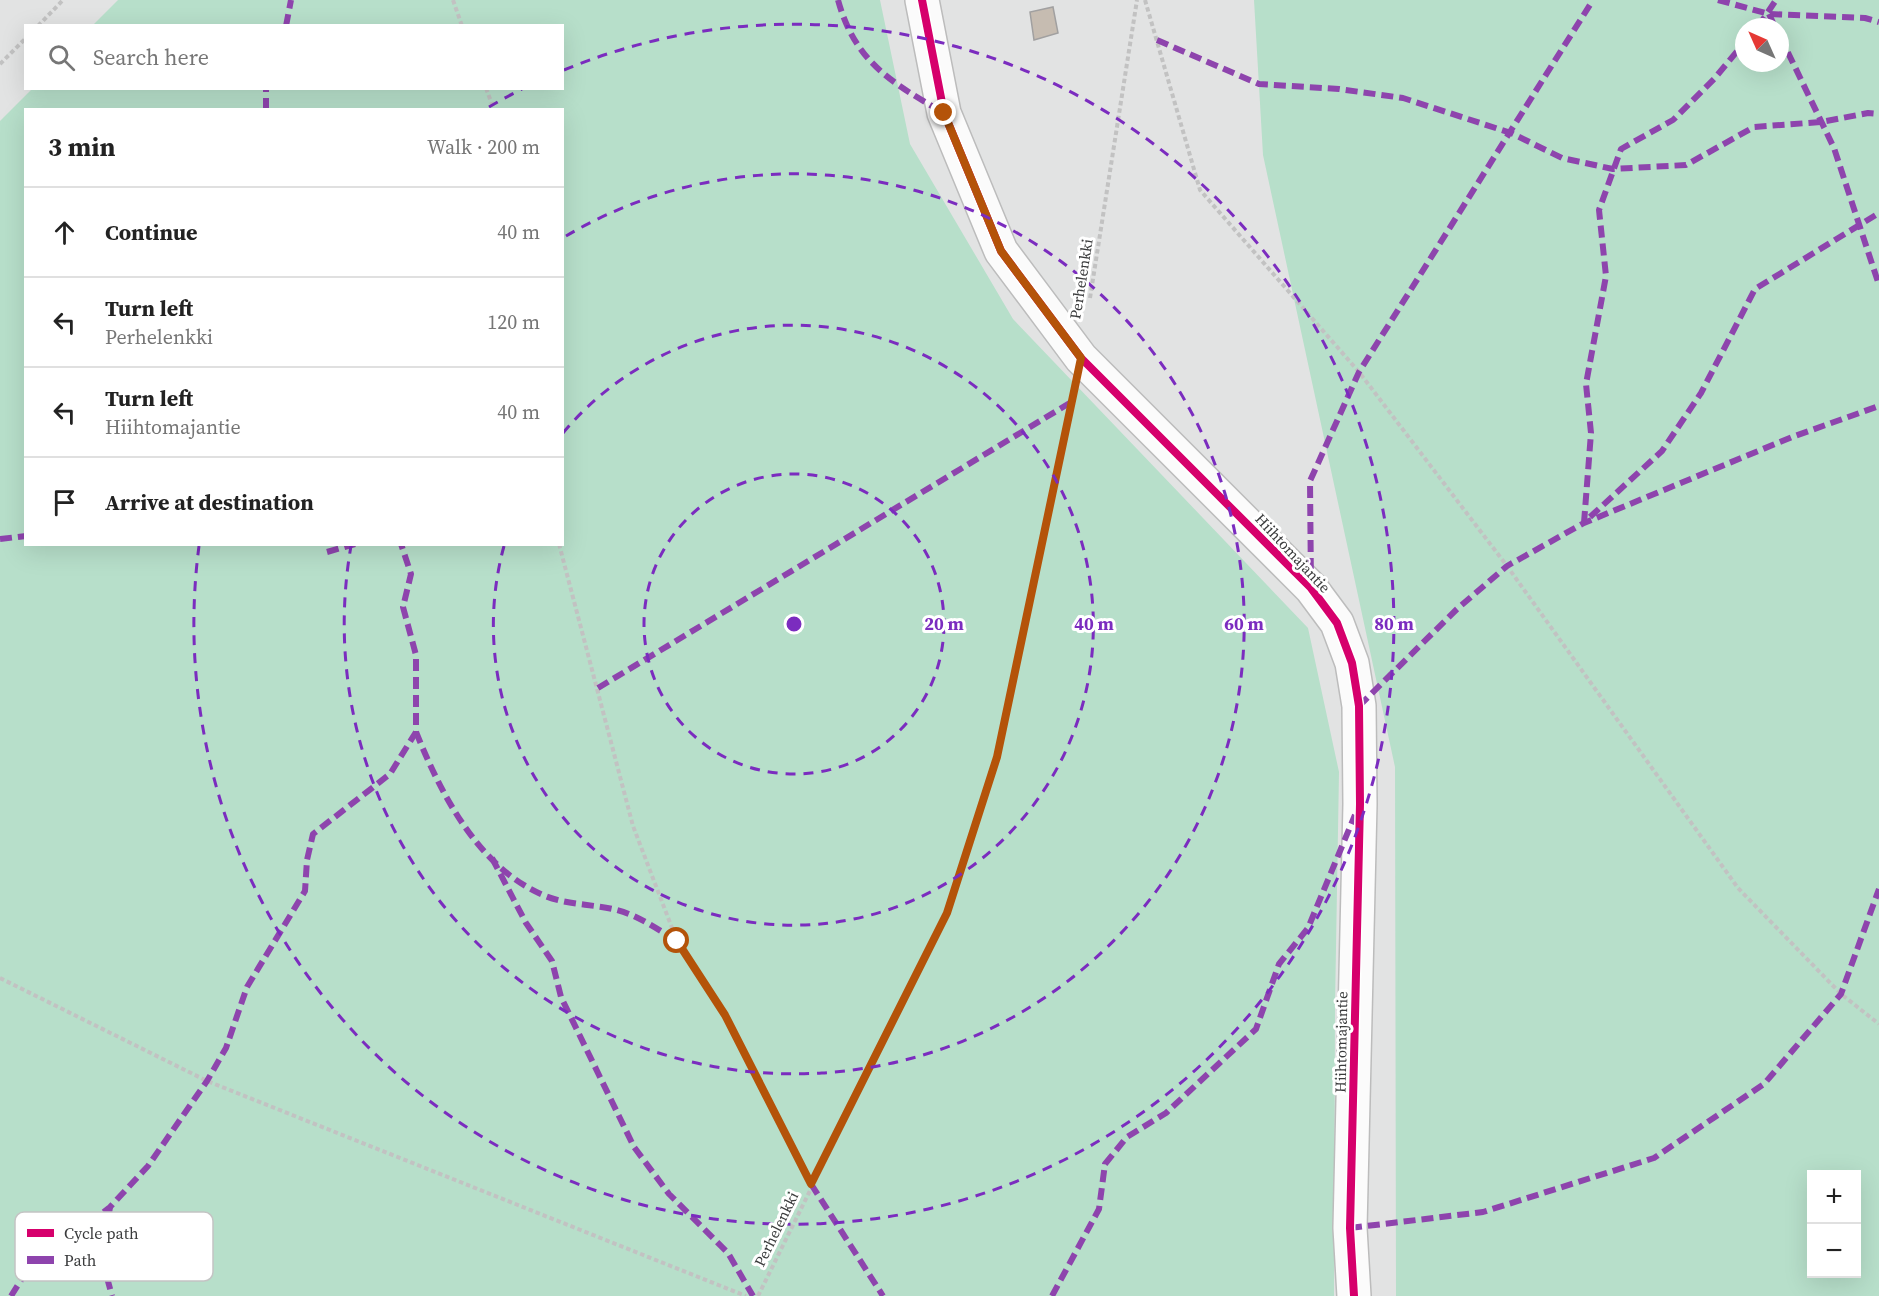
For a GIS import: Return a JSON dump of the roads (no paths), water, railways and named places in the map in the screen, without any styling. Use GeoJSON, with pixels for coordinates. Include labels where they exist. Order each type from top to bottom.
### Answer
{"type":"FeatureCollection","features":[{"type":"Feature","properties":{"kind":"street","name":"Hiihtomajantie"},"geometry":{"type":"LineString","coordinates":[[922,0],[944,113],[1001,251],[1081,358],[1311,588],[1337,623],[1352,663],[1359,706],[1360,804],[1350,1228],[1354,1296]]}}]}
